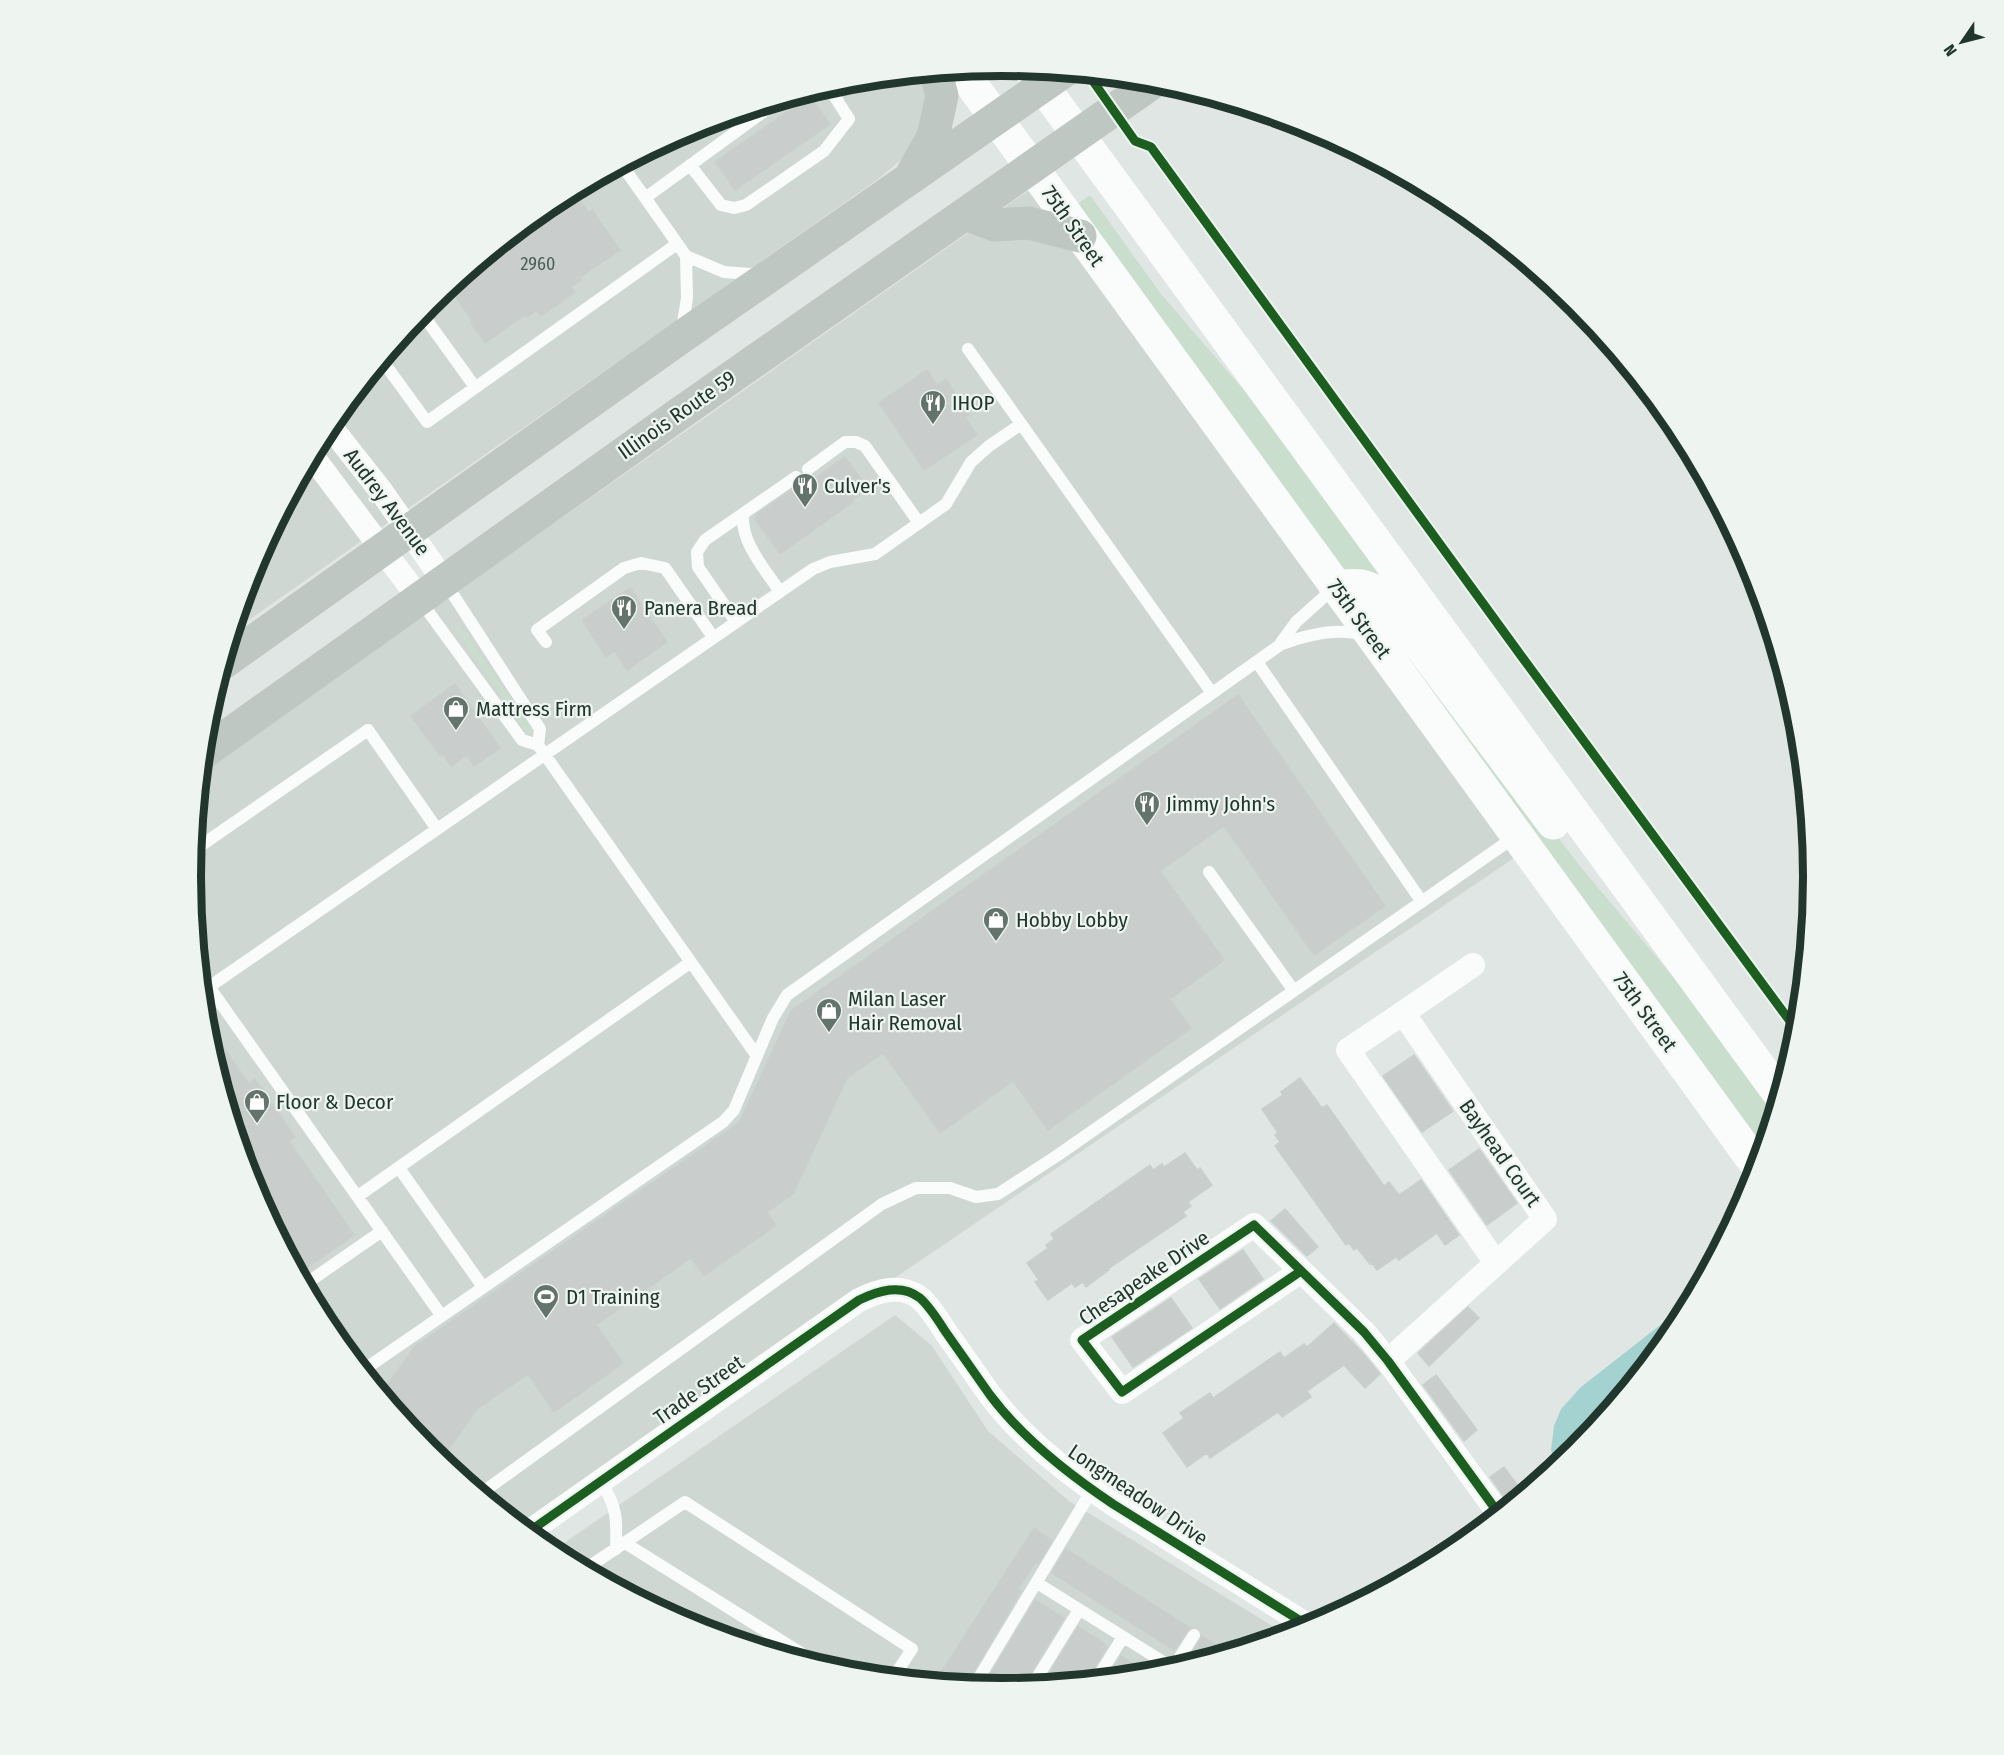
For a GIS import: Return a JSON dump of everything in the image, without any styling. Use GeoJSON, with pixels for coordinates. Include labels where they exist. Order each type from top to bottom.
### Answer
{"type":"FeatureCollection","features":[{"type":"Feature","properties":{"kind":"main road","name":"75th Street"},"geometry":{"type":"LineString","coordinates":[[966,77],[1752,1158]]}},
{"type":"Feature","properties":{"kind":"main road"},"geometry":{"type":"LineString","coordinates":[[232,656],[680,338],[996,118],[1043,78]]}},
{"type":"Feature","properties":{"kind":"main road"},"geometry":{"type":"LineString","coordinates":[[1046,78],[1077,136],[1775,1088]]}},
{"type":"Feature","properties":{"kind":"main road"},"geometry":{"type":"LineString","coordinates":[[909,180],[933,137],[942,96],[938,79]]}},
{"type":"Feature","properties":{"kind":"main road","name":"Illinois Route 59"},"geometry":{"type":"LineString","coordinates":[[212,746],[676,416],[1143,89]]}},
{"type":"Feature","properties":{"kind":"main road"},"geometry":{"type":"LineString","coordinates":[[966,213],[995,225],[1029,223],[1080,236]]}},
{"type":"Feature","properties":{"kind":"main road"},"geometry":{"type":"LineString","coordinates":[[1335,587],[1367,586],[1383,596],[1558,830],[1616,871]]}},
{"type":"Feature","properties":{"kind":"street","name":"Audrey Avenue"},"geometry":{"type":"LineString","coordinates":[[335,433],[410,531],[431,589]]}},
{"type":"Feature","properties":{"kind":"street","name":"Audrey Avenue"},"geometry":{"type":"LineString","coordinates":[[317,463],[381,551],[431,589]]}},
{"type":"Feature","properties":{"kind":"street"},"geometry":{"type":"LineString","coordinates":[[1473,965],[1348,1050],[1496,1263]]}},
{"type":"Feature","properties":{"kind":"street","name":"Bayhead Court"},"geometry":{"type":"LineString","coordinates":[[1388,1361],[1545,1219],[1403,1013]]}},
{"type":"Feature","properties":{"kind":"street","name":"Chesapeake Drive"},"geometry":{"type":"LineString","coordinates":[[1301,1271],[1122,1392],[1082,1340],[1254,1225],[1364,1332],[1388,1361],[1495,1509]]}},
{"type":"Feature","properties":{"kind":"street","name":"Trade Street"},"geometry":{"type":"LineString","coordinates":[[534,1528],[859,1300],[874,1293],[897,1289]]}},
{"type":"Feature","properties":{"kind":"street","name":"Longmeadow Drive"},"geometry":{"type":"LineString","coordinates":[[897,1289],[919,1297],[992,1397],[1017,1426],[1051,1458],[1092,1490],[1300,1621]]}},
{"type":"Feature","properties":{"kind":"lane"},"geometry":{"type":"LineString","coordinates":[[690,165],[721,205],[734,208],[746,205],[824,151],[849,119],[834,95]]}},
{"type":"Feature","properties":{"kind":"lane"},"geometry":{"type":"LineString","coordinates":[[645,198],[760,115]]}},
{"type":"Feature","properties":{"kind":"lane"},"geometry":{"type":"LineString","coordinates":[[626,171],[686,256],[724,272],[750,274],[780,268]]}},
{"type":"Feature","properties":{"kind":"lane"},"geometry":{"type":"LineString","coordinates":[[386,366],[427,422],[677,244]]}},
{"type":"Feature","properties":{"kind":"lane"},"geometry":{"type":"LineString","coordinates":[[680,338],[687,298],[686,256]]}},
{"type":"Feature","properties":{"kind":"lane"},"geometry":{"type":"LineString","coordinates":[[427,320],[475,387]]}},
{"type":"Feature","properties":{"kind":"lane"},"geometry":{"type":"LineString","coordinates":[[968,349],[1212,693]]}},
{"type":"Feature","properties":{"kind":"lane"},"geometry":{"type":"LineString","coordinates":[[441,1315],[209,987],[437,829],[541,749],[813,569],[830,562],[874,554],[919,523],[946,504],[957,482],[971,462],[989,446],[1020,425]]}},
{"type":"Feature","properties":{"kind":"lane"},"geometry":{"type":"LineString","coordinates":[[808,469],[845,442],[856,442],[865,446],[919,523]]}},
{"type":"Feature","properties":{"kind":"lane"},"geometry":{"type":"LineString","coordinates":[[736,622],[698,567],[697,552],[705,540],[796,477]]}},
{"type":"Feature","properties":{"kind":"lane"},"geometry":{"type":"LineString","coordinates":[[743,514],[744,532],[748,542],[780,592]]}},
{"type":"Feature","properties":{"kind":"lane"},"geometry":{"type":"LineString","coordinates":[[546,642],[537,630],[624,568],[641,562],[665,568],[713,637]]}},
{"type":"Feature","properties":{"kind":"lane"},"geometry":{"type":"LineString","coordinates":[[1280,645],[1296,622],[1335,587]]}},
{"type":"Feature","properties":{"kind":"lane"},"geometry":{"type":"LineString","coordinates":[[431,589],[522,740],[541,749],[757,1056]]}},
{"type":"Feature","properties":{"kind":"lane"},"geometry":{"type":"LineString","coordinates":[[431,589],[540,729],[541,749]]}},
{"type":"Feature","properties":{"kind":"lane"},"geometry":{"type":"LineString","coordinates":[[368,1367],[723,1122],[734,1110],[773,1018],[787,995],[1280,645],[1304,636],[1330,633],[1353,632],[1371,636]]}},
{"type":"Feature","properties":{"kind":"lane"},"geometry":{"type":"LineString","coordinates":[[1257,662],[1422,902]]}},
{"type":"Feature","properties":{"kind":"lane"},"geometry":{"type":"LineString","coordinates":[[202,845],[368,730],[437,829]]}},
{"type":"Feature","properties":{"kind":"lane"},"geometry":{"type":"LineString","coordinates":[[486,1490],[882,1204],[916,1188],[950,1188],[976,1197],[998,1194],[1058,1155],[1516,836]]}},
{"type":"Feature","properties":{"kind":"lane"},"geometry":{"type":"LineString","coordinates":[[1209,872],[1294,991]]}},
{"type":"Feature","properties":{"kind":"lane"},"geometry":{"type":"LineString","coordinates":[[358,1196],[691,962]]}},
{"type":"Feature","properties":{"kind":"lane"},"geometry":{"type":"LineString","coordinates":[[399,1168],[483,1287]]}},
{"type":"Feature","properties":{"kind":"lane"},"geometry":{"type":"LineString","coordinates":[[310,1281],[382,1230]]}},
{"type":"Feature","properties":{"kind":"lane"},"geometry":{"type":"LineString","coordinates":[[601,1481],[615,1509],[620,1546]]}},
{"type":"Feature","properties":{"kind":"lane"},"geometry":{"type":"LineString","coordinates":[[979,1678],[1092,1490]]}},
{"type":"Feature","properties":{"kind":"lane"},"geometry":{"type":"LineString","coordinates":[[591,1565],[685,1503],[912,1649],[898,1672]]}},
{"type":"Feature","properties":{"kind":"lane"},"geometry":{"type":"LineString","coordinates":[[620,1546],[797,1652]]}},
{"type":"Feature","properties":{"kind":"lane"},"geometry":{"type":"LineString","coordinates":[[1036,1583],[1162,1662]]}},
{"type":"Feature","properties":{"kind":"lane"},"geometry":{"type":"LineString","coordinates":[[1037,1677],[1079,1610]]}},
{"type":"Feature","properties":{"kind":"lane"},"geometry":{"type":"LineString","coordinates":[[1179,1658],[1194,1635]]}},
{"type":"Feature","properties":{"kind":"lane"},"geometry":{"type":"LineString","coordinates":[[1101,1673],[1123,1637]]}},
{"type":"Feature","properties":{"kind":"shaded area"},"geometry":{"type":"Polygon","coordinates":[[[927,80],[929,84],[916,147],[877,180],[243,624],[262,571],[308,477],[336,432],[367,390],[400,349],[474,275],[557,211],[648,159],[695,137],[745,119],[846,92],[927,80]]]}},
{"type":"Feature","properties":{"kind":"shaded area"},"geometry":{"type":"Polygon","coordinates":[[[1031,189],[1514,858],[531,1525],[474,1480],[436,1444],[400,1406],[367,1365],[336,1323],[308,1278],[262,1184],[228,1085],[216,1034],[208,982],[201,878],[203,825],[209,765],[1031,189]]]}},
{"type":"Feature","properties":{"kind":"shaded area"},"geometry":{"type":"Polygon","coordinates":[[[895,1315],[932,1346],[988,1431],[1069,1501],[1278,1629],[1209,1651],[1107,1672],[1054,1677],[1002,1678],[950,1677],[897,1672],[795,1651],[695,1618],[601,1571],[560,1546],[895,1315]]]}},
{"type":"Feature","properties":{"kind":"green space"},"geometry":{"type":"Polygon","coordinates":[[[1090,195],[1161,294],[1284,437],[1416,621],[1342,577],[1077,204],[1090,195]]]}},
{"type":"Feature","properties":{"kind":"green space"},"geometry":{"type":"Polygon","coordinates":[[[1373,599],[1584,871],[1719,1031],[1771,1101],[1756,1145],[1366,600],[1373,599]]]}},
{"type":"Feature","properties":{"kind":"green space"},"geometry":{"type":"Polygon","coordinates":[[[459,625],[533,731],[527,733],[455,627],[459,625]]]}},
{"type":"Feature","properties":{"kind":"water"},"geometry":{"type":"Polygon","coordinates":[[[1673,1315],[1604,1406],[1553,1458],[1551,1450],[1554,1426],[1561,1409],[1581,1387],[1673,1315]]]}},
{"type":"Feature","properties":{"kind":"building"},"geometry":{"type":"Polygon","coordinates":[[[813,100],[830,124],[735,190],[715,162],[800,103],[813,100]]]}},
{"type":"Feature","properties":{"kind":"building"},"geometry":{"type":"Polygon","coordinates":[[[579,198],[589,213],[592,210],[620,250],[579,278],[581,280],[571,287],[575,292],[541,316],[537,310],[527,317],[525,315],[485,343],[471,323],[473,322],[454,294],[514,242],[579,198]]]}},
{"type":"Feature","properties":{"kind":"building","name":"IHOP"},"geometry":{"type":"Polygon","coordinates":[[[927,370],[937,385],[946,379],[969,415],[965,417],[977,435],[924,470],[879,403],[927,370]]]}},
{"type":"Feature","properties":{"kind":"building","name":"Culver's"},"geometry":{"type":"Polygon","coordinates":[[[845,457],[868,489],[780,554],[755,519],[758,517],[756,515],[810,477],[815,478],[845,457]]]}},
{"type":"Feature","properties":{"kind":"building","name":"Panera Bread"},"geometry":{"type":"Polygon","coordinates":[[[630,588],[667,642],[627,670],[615,651],[606,657],[582,620],[630,588]]]}},
{"type":"Feature","properties":{"kind":"building","name":"Mattress Firm"},"geometry":{"type":"Polygon","coordinates":[[[455,684],[500,748],[474,766],[467,755],[451,766],[443,754],[440,756],[411,716],[455,684]]]}},
{"type":"Feature","properties":{"kind":"building"},"geometry":{"type":"Polygon","coordinates":[[[1238,695],[1385,906],[1314,955],[1224,826],[1160,871],[1224,960],[1170,999],[1191,1028],[1048,1130],[1013,1081],[940,1133],[883,1053],[847,1078],[793,1194],[767,1212],[776,1225],[704,1276],[691,1258],[596,1325],[623,1363],[554,1412],[528,1374],[477,1409],[446,1453],[385,1388],[414,1347],[739,1123],[791,1011],[1238,695]]]}},
{"type":"Feature","properties":{"kind":"building"},"geometry":{"type":"Polygon","coordinates":[[[217,1038],[249,1084],[255,1079],[295,1137],[289,1141],[354,1235],[304,1270],[262,1184],[228,1085],[217,1038]]]}},
{"type":"Feature","properties":{"kind":"building"},"geometry":{"type":"Polygon","coordinates":[[[1414,1055],[1453,1111],[1422,1132],[1383,1076],[1414,1055]]]}},
{"type":"Feature","properties":{"kind":"building"},"geometry":{"type":"Polygon","coordinates":[[[1300,1078],[1322,1108],[1327,1105],[1384,1186],[1389,1182],[1399,1195],[1421,1180],[1459,1235],[1445,1245],[1437,1233],[1399,1260],[1396,1257],[1377,1270],[1357,1248],[1354,1250],[1349,1243],[1346,1245],[1275,1146],[1280,1142],[1275,1135],[1278,1133],[1262,1109],[1283,1095],[1281,1092],[1300,1078]]]}},
{"type":"Feature","properties":{"kind":"building"},"geometry":{"type":"Polygon","coordinates":[[[1479,1149],[1517,1203],[1487,1225],[1449,1170],[1479,1149]]]}},
{"type":"Feature","properties":{"kind":"building"},"geometry":{"type":"Polygon","coordinates":[[[1185,1153],[1212,1185],[1188,1202],[1191,1206],[1183,1212],[1186,1216],[1108,1269],[1086,1287],[1083,1282],[1075,1287],[1072,1283],[1048,1300],[1035,1282],[1039,1280],[1027,1263],[1048,1248],[1046,1245],[1054,1239],[1051,1234],[1150,1165],[1153,1170],[1162,1164],[1164,1167],[1185,1153]]]}},
{"type":"Feature","properties":{"kind":"building"},"geometry":{"type":"Polygon","coordinates":[[[1285,1209],[1318,1247],[1307,1256],[1271,1221],[1285,1209]]]}},
{"type":"Feature","properties":{"kind":"building"},"geometry":{"type":"Polygon","coordinates":[[[1243,1250],[1263,1279],[1220,1309],[1199,1279],[1243,1250]]]}},
{"type":"Feature","properties":{"kind":"building"},"geometry":{"type":"Polygon","coordinates":[[[1171,1298],[1192,1328],[1133,1367],[1112,1337],[1171,1298]]]}},
{"type":"Feature","properties":{"kind":"building"},"geometry":{"type":"Polygon","coordinates":[[[1468,1307],[1479,1318],[1429,1366],[1418,1353],[1468,1307]]]}},
{"type":"Feature","properties":{"kind":"building"},"geometry":{"type":"Polygon","coordinates":[[[1334,1323],[1380,1374],[1365,1388],[1344,1365],[1307,1391],[1311,1397],[1282,1417],[1278,1412],[1210,1458],[1207,1453],[1187,1467],[1163,1433],[1184,1418],[1180,1413],[1210,1393],[1213,1398],[1280,1352],[1284,1358],[1304,1344],[1307,1347],[1334,1323]]]}},
{"type":"Feature","properties":{"kind":"building"},"geometry":{"type":"Polygon","coordinates":[[[1436,1375],[1477,1430],[1464,1441],[1423,1385],[1436,1375]]]}},
{"type":"Feature","properties":{"kind":"building"},"geometry":{"type":"Polygon","coordinates":[[[1504,1467],[1520,1488],[1506,1500],[1490,1477],[1504,1467]]]}},
{"type":"Feature","properties":{"kind":"building"},"geometry":{"type":"Polygon","coordinates":[[[1034,1528],[1052,1541],[1038,1564],[1035,1563],[1018,1589],[1021,1591],[970,1677],[939,1676],[1034,1528]]]}},
{"type":"Feature","properties":{"kind":"building"},"geometry":{"type":"Polygon","coordinates":[[[1066,1549],[1190,1628],[1174,1650],[1052,1573],[1066,1549]]]}},
{"type":"Feature","properties":{"kind":"building"},"geometry":{"type":"Polygon","coordinates":[[[1035,1600],[1064,1618],[1028,1678],[989,1678],[1035,1600]]]}},
{"type":"Feature","properties":{"kind":"building"},"geometry":{"type":"Polygon","coordinates":[[[1078,1627],[1107,1647],[1091,1674],[1047,1677],[1078,1627]]]}},
{"type":"Feature","properties":{"kind":"building"},"geometry":{"type":"Polygon","coordinates":[[[1202,1636],[1220,1648],[1209,1651],[1190,1655],[1202,1636]]]}},
{"type":"Feature","properties":{"kind":"building"},"geometry":{"type":"Polygon","coordinates":[[[1121,1656],[1138,1667],[1112,1671],[1121,1656]]]}},
{"type":"Feature","properties":{"kind":"cycle path"},"geometry":{"type":"LineString","coordinates":[[1093,82],[1135,141],[1151,147],[1790,1021]]}},
{"type":"Feature","properties":{"kind":"cycle path"},"geometry":{"type":"LineString","coordinates":[[1301,1271],[1122,1392],[1082,1340],[1254,1225],[1364,1332],[1388,1361],[1495,1509]]}},
{"type":"Feature","properties":{"kind":"cycle path"},"geometry":{"type":"LineString","coordinates":[[534,1528],[859,1300],[882,1291],[897,1290],[913,1293],[924,1302],[1003,1411],[1063,1468],[1113,1504],[1301,1621]]}},
{"type":"Feature","properties":{"kind":"place","name":"IHOP"},"geometry":{"type":"Point","coordinates":[933,426]}},
{"type":"Feature","properties":{"kind":"place","name":"Culver's"},"geometry":{"type":"Point","coordinates":[805,509]}},
{"type":"Feature","properties":{"kind":"place","name":"Panera Bread"},"geometry":{"type":"Point","coordinates":[624,631]}},
{"type":"Feature","properties":{"kind":"place","name":"Mattress Firm"},"geometry":{"type":"Point","coordinates":[456,732]}},
{"type":"Feature","properties":{"kind":"place","name":"Jimmy John's"},"geometry":{"type":"Point","coordinates":[1147,827]}},
{"type":"Feature","properties":{"kind":"place","name":"Hobby Lobby"},"geometry":{"type":"Point","coordinates":[996,943]}},
{"type":"Feature","properties":{"kind":"place","name":"Milan Laser Hair Removal"},"geometry":{"type":"Point","coordinates":[829,1034]}},
{"type":"Feature","properties":{"kind":"place","name":"Floor & Decor"},"geometry":{"type":"Point","coordinates":[257,1125]}},
{"type":"Feature","properties":{"kind":"place","name":"D1 Training"},"geometry":{"type":"Point","coordinates":[546,1320]}}]}
